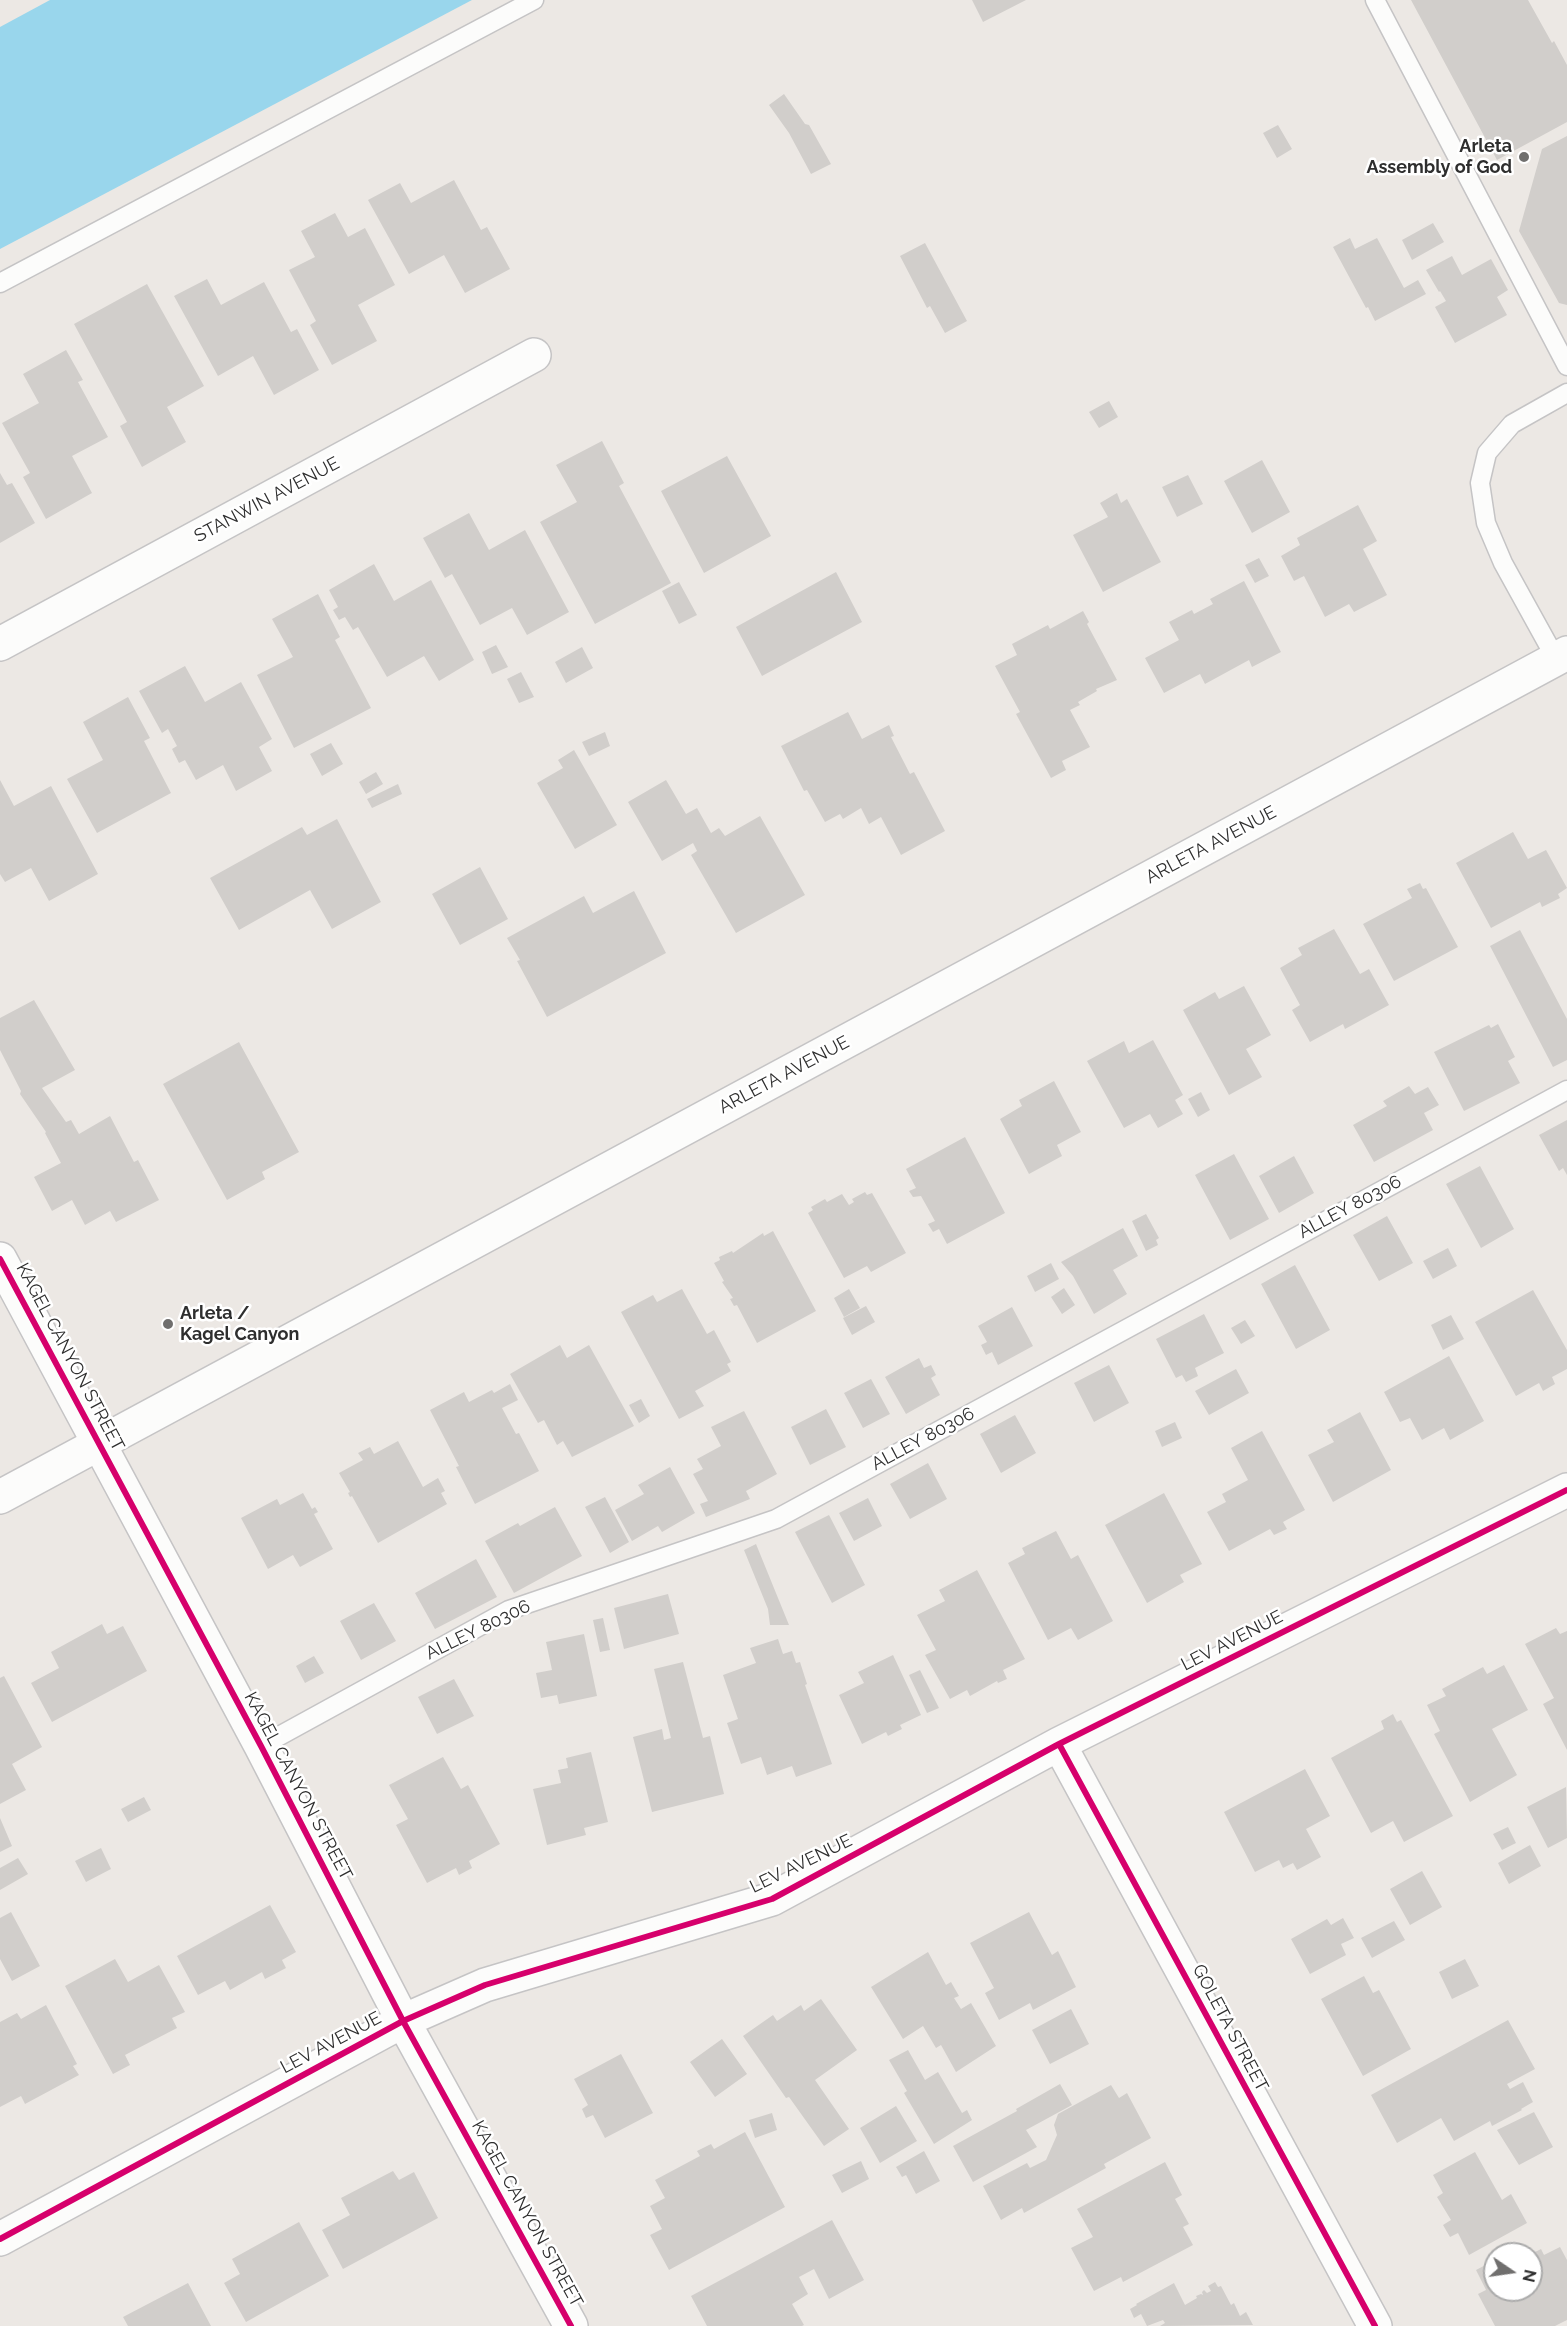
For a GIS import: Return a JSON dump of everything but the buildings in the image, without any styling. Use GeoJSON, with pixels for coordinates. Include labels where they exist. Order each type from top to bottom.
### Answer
{"type":"FeatureCollection","features":[{"type":"Feature","properties":{"kind":"street","name":"STANWIN AVENUE"},"geometry":{"type":"LineString","coordinates":[[0,644],[534,355]]}},
{"type":"Feature","properties":{"kind":"street","name":"ARLETA AVENUE"},"geometry":{"type":"LineString","coordinates":[[0,1497],[1561,656]]}},
{"type":"Feature","properties":{"kind":"street","name":"KAGEL CANYON STREET"},"geometry":{"type":"LineString","coordinates":[[0,1259],[261,1746],[404,2020],[571,2326]]}},
{"type":"Feature","properties":{"kind":"street","name":"LEV AVENUE"},"geometry":{"type":"LineString","coordinates":[[0,2239],[404,2020],[485,1985],[772,1899],[1059,1744],[1567,1490]]}},
{"type":"Feature","properties":{"kind":"street","name":"GOLETA STREET"},"geometry":{"type":"LineString","coordinates":[[1059,1744],[1374,2326]]}},
{"type":"Feature","properties":{"kind":"lane"},"geometry":{"type":"LineString","coordinates":[[0,283],[534,0]]}},
{"type":"Feature","properties":{"kind":"lane"},"geometry":{"type":"LineString","coordinates":[[1375,0],[1567,366]]}},
{"type":"Feature","properties":{"kind":"lane"},"geometry":{"type":"LineString","coordinates":[[1561,656],[1503,563],[1486,523],[1480,483],[1487,453],[1512,424],[1567,393]]}},
{"type":"Feature","properties":{"kind":"lane","name":"ALLEY 80306"},"geometry":{"type":"LineString","coordinates":[[261,1746],[509,1610],[776,1518],[1567,1090]]}},
{"type":"Feature","properties":{"kind":"water"},"geometry":{"type":"Polygon","coordinates":[[[50,0],[472,0],[0,249],[0,27],[50,0]]]}},
{"type":"Feature","properties":{"kind":"cycle path"},"geometry":{"type":"LineString","coordinates":[[0,1259],[261,1746],[403,2021],[571,2326]]}},
{"type":"Feature","properties":{"kind":"cycle path"},"geometry":{"type":"LineString","coordinates":[[0,2239],[403,2021],[485,1985],[772,1899],[1059,1744],[1567,1490]]}},
{"type":"Feature","properties":{"kind":"cycle path"},"geometry":{"type":"LineString","coordinates":[[1059,1744],[1375,2326]]}},
{"type":"Feature","properties":{"kind":"place","name":"Arleta Assembly of God"},"geometry":{"type":"Point","coordinates":[1524,157]}},
{"type":"Feature","properties":{"kind":"place","name":"Arleta / Kagel Canyon"},"geometry":{"type":"Point","coordinates":[168,1324]}}]}
